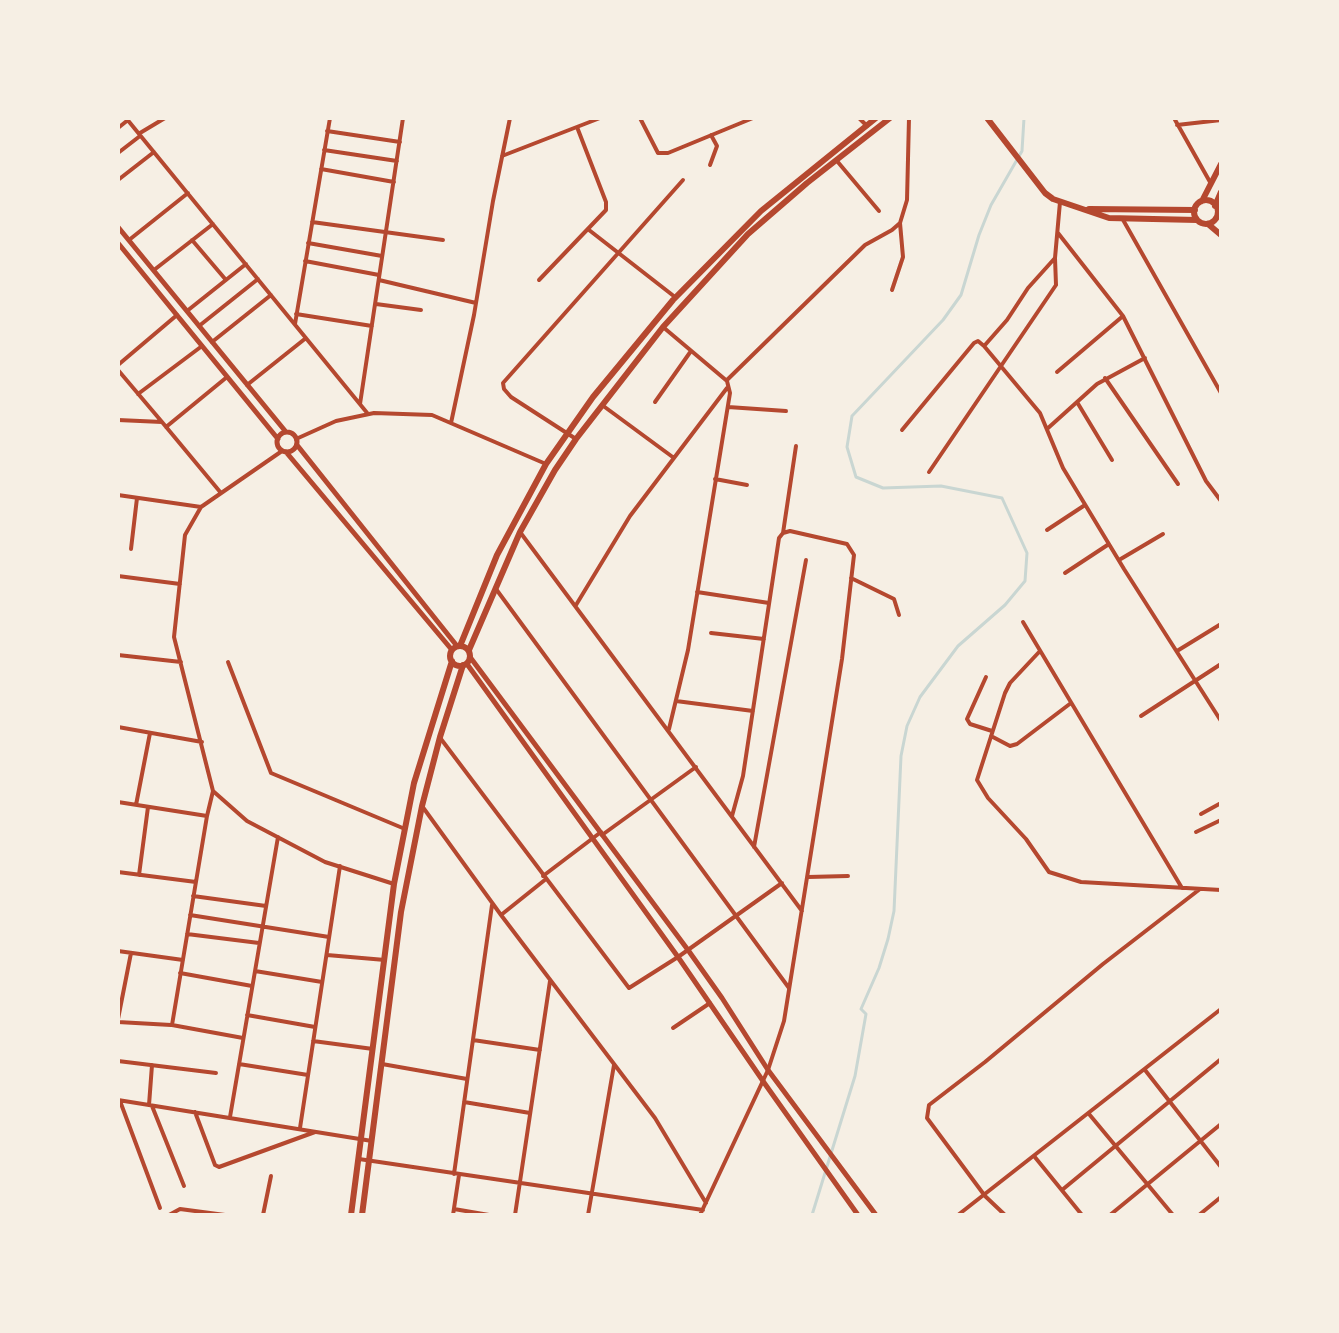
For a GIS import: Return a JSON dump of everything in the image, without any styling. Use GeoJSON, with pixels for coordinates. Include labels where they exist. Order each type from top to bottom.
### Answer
{"type":"FeatureCollection","features":[{"type":"Feature","properties":{"kind":"main road"},"geometry":{"type":"LineString","coordinates":[[351,1215],[394,884],[414,783],[457,647],[493,563],[546,464],[593,397],[675,297],[770,203],[876,118]]}},
{"type":"Feature","properties":{"kind":"main road"},"geometry":{"type":"LineString","coordinates":[[362,1215],[401,912],[422,806],[440,737],[467,659],[520,532],[576,439],[663,327],[748,234],[890,118]]}},
{"type":"Feature","properties":{"kind":"main road"},"geometry":{"type":"LineString","coordinates":[[987,118],[1045,193],[1060,202],[1105,217],[1197,220],[1208,224],[1221,235]]}},
{"type":"Feature","properties":{"kind":"main road"},"geometry":{"type":"LineString","coordinates":[[1197,220],[1195,210],[1221,164]]}},
{"type":"Feature","properties":{"kind":"main road"},"geometry":{"type":"LineString","coordinates":[[1208,224],[1215,220],[1221,192]]}},
{"type":"Feature","properties":{"kind":"main road"},"geometry":{"type":"LineString","coordinates":[[1202,201],[1209,201],[1218,212]]}},
{"type":"Feature","properties":{"kind":"main road"},"geometry":{"type":"LineString","coordinates":[[1085,210],[1195,210]]}},
{"type":"Feature","properties":{"kind":"main road"},"geometry":{"type":"LineString","coordinates":[[457,647],[467,659]]}},
{"type":"Feature","properties":{"kind":"main road"},"geometry":{"type":"LineString","coordinates":[[452,661],[467,659]]}},
{"type":"Feature","properties":{"kind":"street"},"geometry":{"type":"LineString","coordinates":[[118,153],[165,118]]}},
{"type":"Feature","properties":{"kind":"street"},"geometry":{"type":"LineString","coordinates":[[295,324],[330,118]]}},
{"type":"Feature","properties":{"kind":"street"},"geometry":{"type":"LineString","coordinates":[[360,404],[403,118]]}},
{"type":"Feature","properties":{"kind":"street"},"geometry":{"type":"LineString","coordinates":[[451,423],[510,118]]}},
{"type":"Feature","properties":{"kind":"street"},"geometry":{"type":"LineString","coordinates":[[502,156],[600,118]]}},
{"type":"Feature","properties":{"kind":"street"},"geometry":{"type":"LineString","coordinates":[[640,118],[658,153],[668,153],[753,118]]}},
{"type":"Feature","properties":{"kind":"street"},"geometry":{"type":"LineString","coordinates":[[859,118],[867,126]]}},
{"type":"Feature","properties":{"kind":"street"},"geometry":{"type":"LineString","coordinates":[[892,290],[903,257],[900,223],[907,200],[909,118]]}},
{"type":"Feature","properties":{"kind":"street"},"geometry":{"type":"LineString","coordinates":[[1174,118],[1211,183]]}},
{"type":"Feature","properties":{"kind":"street"},"geometry":{"type":"LineString","coordinates":[[118,128],[127,119],[368,414]]}},
{"type":"Feature","properties":{"kind":"street"},"geometry":{"type":"LineString","coordinates":[[1177,125],[1221,120]]}},
{"type":"Feature","properties":{"kind":"street"},"geometry":{"type":"LineString","coordinates":[[539,280],[604,214],[606,206],[577,127]]}},
{"type":"Feature","properties":{"kind":"street"},"geometry":{"type":"LineString","coordinates":[[327,131],[400,142]]}},
{"type":"Feature","properties":{"kind":"street"},"geometry":{"type":"LineString","coordinates":[[710,165],[717,146],[711,135]]}},
{"type":"Feature","properties":{"kind":"street"},"geometry":{"type":"LineString","coordinates":[[324,150],[397,161]]}},
{"type":"Feature","properties":{"kind":"street"},"geometry":{"type":"LineString","coordinates":[[118,180],[154,152]]}},
{"type":"Feature","properties":{"kind":"street"},"geometry":{"type":"LineString","coordinates":[[836,160],[879,211]]}},
{"type":"Feature","properties":{"kind":"street"},"geometry":{"type":"LineString","coordinates":[[321,169],[394,182]]}},
{"type":"Feature","properties":{"kind":"street"},"geometry":{"type":"LineString","coordinates":[[576,439],[511,397],[503,383],[683,180]]}},
{"type":"Feature","properties":{"kind":"street"},"geometry":{"type":"LineString","coordinates":[[129,240],[188,193]]}},
{"type":"Feature","properties":{"kind":"street"},"geometry":{"type":"LineString","coordinates":[[929,472],[1056,285],[1060,202]]}},
{"type":"Feature","properties":{"kind":"street"},"geometry":{"type":"LineString","coordinates":[[1122,218],[1221,393]]}},
{"type":"Feature","properties":{"kind":"street"},"geometry":{"type":"LineString","coordinates":[[312,222],[443,240]]}},
{"type":"Feature","properties":{"kind":"street"},"geometry":{"type":"LineString","coordinates":[[576,605],[626,522],[728,384],[865,245],[900,223]]}},
{"type":"Feature","properties":{"kind":"street"},"geometry":{"type":"LineString","coordinates":[[154,270],[213,224]]}},
{"type":"Feature","properties":{"kind":"street"},"geometry":{"type":"LineString","coordinates":[[118,227],[296,442],[457,647]]}},
{"type":"Feature","properties":{"kind":"street"},"geometry":{"type":"LineString","coordinates":[[589,230],[675,297]]}},
{"type":"Feature","properties":{"kind":"street"},"geometry":{"type":"LineString","coordinates":[[1058,233],[1123,316],[1206,481],[1221,501]]}},
{"type":"Feature","properties":{"kind":"street"},"geometry":{"type":"LineString","coordinates":[[192,240],[226,280]]}},
{"type":"Feature","properties":{"kind":"street"},"geometry":{"type":"LineString","coordinates":[[118,243],[278,439]]}},
{"type":"Feature","properties":{"kind":"street"},"geometry":{"type":"LineString","coordinates":[[308,243],[382,256]]}},
{"type":"Feature","properties":{"kind":"street"},"geometry":{"type":"LineString","coordinates":[[984,346],[1055,258]]}},
{"type":"Feature","properties":{"kind":"street"},"geometry":{"type":"LineString","coordinates":[[305,261],[476,303]]}},
{"type":"Feature","properties":{"kind":"street"},"geometry":{"type":"LineString","coordinates":[[187,311],[246,264]]}},
{"type":"Feature","properties":{"kind":"street"},"geometry":{"type":"LineString","coordinates":[[199,326],[258,279]]}},
{"type":"Feature","properties":{"kind":"street"},"geometry":{"type":"LineString","coordinates":[[212,342],[271,295]]}},
{"type":"Feature","properties":{"kind":"street"},"geometry":{"type":"LineString","coordinates":[[375,304],[421,310]]}},
{"type":"Feature","properties":{"kind":"street"},"geometry":{"type":"LineString","coordinates":[[296,314],[372,326]]}},
{"type":"Feature","properties":{"kind":"street"},"geometry":{"type":"LineString","coordinates":[[177,315],[118,367],[221,493]]}},
{"type":"Feature","properties":{"kind":"street"},"geometry":{"type":"LineString","coordinates":[[1057,372],[1123,316]]}},
{"type":"Feature","properties":{"kind":"street"},"geometry":{"type":"LineString","coordinates":[[663,327],[728,384]]}},
{"type":"Feature","properties":{"kind":"street"},"geometry":{"type":"LineString","coordinates":[[247,385],[306,338]]}},
{"type":"Feature","properties":{"kind":"street"},"geometry":{"type":"LineString","coordinates":[[902,430],[974,343],[978,341],[984,346],[1040,413],[1063,468],[1177,651],[1218,710],[1221,721]]}},
{"type":"Feature","properties":{"kind":"street"},"geometry":{"type":"LineString","coordinates":[[138,394],[202,346]]}},
{"type":"Feature","properties":{"kind":"street"},"geometry":{"type":"LineString","coordinates":[[655,402],[691,351]]}},
{"type":"Feature","properties":{"kind":"street"},"geometry":{"type":"LineString","coordinates":[[1047,430],[1105,378],[1145,358]]}},
{"type":"Feature","properties":{"kind":"street"},"geometry":{"type":"LineString","coordinates":[[166,427],[227,377]]}},
{"type":"Feature","properties":{"kind":"street"},"geometry":{"type":"LineString","coordinates":[[1105,378],[1178,484]]}},
{"type":"Feature","properties":{"kind":"street"},"geometry":{"type":"LineString","coordinates":[[669,729],[688,650],[727,407],[728,384]]}},
{"type":"Feature","properties":{"kind":"street"},"geometry":{"type":"LineString","coordinates":[[1077,402],[1112,460]]}},
{"type":"Feature","properties":{"kind":"street"},"geometry":{"type":"LineString","coordinates":[[602,405],[674,458]]}},
{"type":"Feature","properties":{"kind":"street"},"geometry":{"type":"LineString","coordinates":[[727,407],[786,411]]}},
{"type":"Feature","properties":{"kind":"street"},"geometry":{"type":"LineString","coordinates":[[172,1025],[213,791],[174,637],[185,535],[201,507],[296,442],[336,421],[368,414],[432,415],[546,464]]}},
{"type":"Feature","properties":{"kind":"street"},"geometry":{"type":"LineString","coordinates":[[118,420],[162,422]]}},
{"type":"Feature","properties":{"kind":"street"},"geometry":{"type":"LineString","coordinates":[[286,432],[278,439],[277,446],[457,647]]}},
{"type":"Feature","properties":{"kind":"street"},"geometry":{"type":"LineString","coordinates":[[732,816],[743,776],[796,446]]}},
{"type":"Feature","properties":{"kind":"street"},"geometry":{"type":"LineString","coordinates":[[715,479],[747,485]]}},
{"type":"Feature","properties":{"kind":"street"},"geometry":{"type":"LineString","coordinates":[[118,495],[201,507]]}},
{"type":"Feature","properties":{"kind":"street"},"geometry":{"type":"LineString","coordinates":[[131,549],[137,498]]}},
{"type":"Feature","properties":{"kind":"street"},"geometry":{"type":"LineString","coordinates":[[1047,530],[1086,504]]}},
{"type":"Feature","properties":{"kind":"street"},"geometry":{"type":"LineString","coordinates":[[359,1159],[702,1213],[757,1096],[784,1021],[842,659],[854,555],[847,544],[790,531],[783,533]]}},
{"type":"Feature","properties":{"kind":"street"},"geometry":{"type":"LineString","coordinates":[[520,532],[802,911]]}},
{"type":"Feature","properties":{"kind":"street"},"geometry":{"type":"LineString","coordinates":[[1119,560],[1163,534]]}},
{"type":"Feature","properties":{"kind":"street"},"geometry":{"type":"LineString","coordinates":[[1065,573],[1109,544]]}},
{"type":"Feature","properties":{"kind":"street"},"geometry":{"type":"LineString","coordinates":[[754,847],[806,560]]}},
{"type":"Feature","properties":{"kind":"street"},"geometry":{"type":"LineString","coordinates":[[118,576],[180,584]]}},
{"type":"Feature","properties":{"kind":"street"},"geometry":{"type":"LineString","coordinates":[[851,578],[894,599],[899,615]]}},
{"type":"Feature","properties":{"kind":"street"},"geometry":{"type":"LineString","coordinates":[[495,587],[789,988]]}},
{"type":"Feature","properties":{"kind":"street"},"geometry":{"type":"LineString","coordinates":[[697,592],[769,603]]}},
{"type":"Feature","properties":{"kind":"street"},"geometry":{"type":"LineString","coordinates":[[1023,622],[1182,888]]}},
{"type":"Feature","properties":{"kind":"street"},"geometry":{"type":"LineString","coordinates":[[1177,651],[1221,624]]}},
{"type":"Feature","properties":{"kind":"street"},"geometry":{"type":"LineString","coordinates":[[711,633],[764,639]]}},
{"type":"Feature","properties":{"kind":"street"},"geometry":{"type":"LineString","coordinates":[[1040,651],[1007,688],[977,780],[988,798],[1026,839],[1049,872],[1081,882],[1221,890]]}},
{"type":"Feature","properties":{"kind":"street"},"geometry":{"type":"LineString","coordinates":[[118,655],[181,662]]}},
{"type":"Feature","properties":{"kind":"street"},"geometry":{"type":"LineString","coordinates":[[467,659],[688,950],[768,1070],[876,1215]]}},
{"type":"Feature","properties":{"kind":"street"},"geometry":{"type":"LineString","coordinates":[[467,659],[858,1215]]}},
{"type":"Feature","properties":{"kind":"street"},"geometry":{"type":"LineString","coordinates":[[228,662],[271,773],[405,829]]}},
{"type":"Feature","properties":{"kind":"street"},"geometry":{"type":"LineString","coordinates":[[1141,716],[1221,664]]}},
{"type":"Feature","properties":{"kind":"street"},"geometry":{"type":"LineString","coordinates":[[986,677],[967,719],[970,724],[1013,746],[1071,703]]}},
{"type":"Feature","properties":{"kind":"street"},"geometry":{"type":"LineString","coordinates":[[676,701],[753,711]]}},
{"type":"Feature","properties":{"kind":"street"},"geometry":{"type":"LineString","coordinates":[[118,727],[203,743]]}},
{"type":"Feature","properties":{"kind":"street"},"geometry":{"type":"LineString","coordinates":[[136,805],[150,733]]}},
{"type":"Feature","properties":{"kind":"street"},"geometry":{"type":"LineString","coordinates":[[440,737],[626,987],[633,987],[678,957],[782,883]]}},
{"type":"Feature","properties":{"kind":"street"},"geometry":{"type":"LineString","coordinates":[[501,915],[591,839],[696,767]]}},
{"type":"Feature","properties":{"kind":"street"},"geometry":{"type":"LineString","coordinates":[[213,791],[247,821],[325,862],[394,884]]}},
{"type":"Feature","properties":{"kind":"street"},"geometry":{"type":"LineString","coordinates":[[118,802],[207,816]]}},
{"type":"Feature","properties":{"kind":"street"},"geometry":{"type":"LineString","coordinates":[[1201,814],[1221,803]]}},
{"type":"Feature","properties":{"kind":"street"},"geometry":{"type":"LineString","coordinates":[[422,806],[655,1118],[706,1203]]}},
{"type":"Feature","properties":{"kind":"street"},"geometry":{"type":"LineString","coordinates":[[139,875],[148,807]]}},
{"type":"Feature","properties":{"kind":"street"},"geometry":{"type":"LineString","coordinates":[[1196,832],[1221,820]]}},
{"type":"Feature","properties":{"kind":"street"},"geometry":{"type":"LineString","coordinates":[[230,1117],[278,837]]}},
{"type":"Feature","properties":{"kind":"street"},"geometry":{"type":"LineString","coordinates":[[300,1128],[340,866]]}},
{"type":"Feature","properties":{"kind":"street"},"geometry":{"type":"LineString","coordinates":[[118,872],[196,882]]}},
{"type":"Feature","properties":{"kind":"street"},"geometry":{"type":"LineString","coordinates":[[808,877],[848,876]]}},
{"type":"Feature","properties":{"kind":"street"},"geometry":{"type":"LineString","coordinates":[[1005,1215],[985,1196],[927,1118],[929,1105],[1200,889]]}},
{"type":"Feature","properties":{"kind":"street"},"geometry":{"type":"LineString","coordinates":[[193,896],[266,906]]}},
{"type":"Feature","properties":{"kind":"street"},"geometry":{"type":"LineString","coordinates":[[489,1215],[453,1212],[464,1102],[492,903]]}},
{"type":"Feature","properties":{"kind":"street"},"geometry":{"type":"LineString","coordinates":[[190,915],[329,937]]}},
{"type":"Feature","properties":{"kind":"street"},"geometry":{"type":"LineString","coordinates":[[187,934],[259,943]]}},
{"type":"Feature","properties":{"kind":"street"},"geometry":{"type":"LineString","coordinates":[[118,951],[183,960]]}},
{"type":"Feature","properties":{"kind":"street"},"geometry":{"type":"LineString","coordinates":[[131,953],[118,1020],[172,1025],[243,1038]]}},
{"type":"Feature","properties":{"kind":"street"},"geometry":{"type":"LineString","coordinates":[[326,955],[385,960]]}},
{"type":"Feature","properties":{"kind":"street"},"geometry":{"type":"LineString","coordinates":[[255,971],[322,982]]}},
{"type":"Feature","properties":{"kind":"street"},"geometry":{"type":"LineString","coordinates":[[180,973],[252,986]]}},
{"type":"Feature","properties":{"kind":"street"},"geometry":{"type":"LineString","coordinates":[[515,1215],[550,981]]}},
{"type":"Feature","properties":{"kind":"street"},"geometry":{"type":"LineString","coordinates":[[673,1028],[710,1003]]}},
{"type":"Feature","properties":{"kind":"street"},"geometry":{"type":"LineString","coordinates":[[958,1215],[1221,1009]]}},
{"type":"Feature","properties":{"kind":"street"},"geometry":{"type":"LineString","coordinates":[[247,1015],[315,1027]]}},
{"type":"Feature","properties":{"kind":"street"},"geometry":{"type":"LineString","coordinates":[[473,1040],[540,1050]]}},
{"type":"Feature","properties":{"kind":"street"},"geometry":{"type":"LineString","coordinates":[[313,1041],[373,1049]]}},
{"type":"Feature","properties":{"kind":"street"},"geometry":{"type":"LineString","coordinates":[[1062,1190],[1221,1059]]}},
{"type":"Feature","properties":{"kind":"street"},"geometry":{"type":"LineString","coordinates":[[118,1061],[216,1073]]}},
{"type":"Feature","properties":{"kind":"street"},"geometry":{"type":"LineString","coordinates":[[239,1064],[308,1075]]}},
{"type":"Feature","properties":{"kind":"street"},"geometry":{"type":"LineString","coordinates":[[382,1064],[467,1079]]}},
{"type":"Feature","properties":{"kind":"street"},"geometry":{"type":"LineString","coordinates":[[152,1065],[151,1105],[184,1186]]}},
{"type":"Feature","properties":{"kind":"street"},"geometry":{"type":"LineString","coordinates":[[588,1215],[614,1065]]}},
{"type":"Feature","properties":{"kind":"street"},"geometry":{"type":"LineString","coordinates":[[1145,1070],[1221,1167]]}},
{"type":"Feature","properties":{"kind":"street"},"geometry":{"type":"LineString","coordinates":[[160,1208],[119,1100],[372,1141]]}},
{"type":"Feature","properties":{"kind":"street"},"geometry":{"type":"LineString","coordinates":[[464,1102],[530,1113]]}},
{"type":"Feature","properties":{"kind":"street"},"geometry":{"type":"LineString","coordinates":[[195,1112],[215,1165],[219,1167],[317,1131]]}},
{"type":"Feature","properties":{"kind":"street"},"geometry":{"type":"LineString","coordinates":[[1089,1114],[1173,1215]]}},
{"type":"Feature","properties":{"kind":"street"},"geometry":{"type":"LineString","coordinates":[[1110,1215],[1221,1124]]}},
{"type":"Feature","properties":{"kind":"street"},"geometry":{"type":"LineString","coordinates":[[1034,1156],[1082,1215]]}},
{"type":"Feature","properties":{"kind":"street"},"geometry":{"type":"LineString","coordinates":[[263,1215],[271,1176]]}},
{"type":"Feature","properties":{"kind":"street"},"geometry":{"type":"LineString","coordinates":[[1199,1215],[1221,1197]]}},
{"type":"Feature","properties":{"kind":"street"},"geometry":{"type":"LineString","coordinates":[[169,1215],[177,1209],[225,1215]]}},
{"type":"Feature","properties":{"kind":"waterway"},"geometry":{"type":"LineString","coordinates":[[812,1215],[855,1076],[866,1014],[861,1009],[879,968],[894,911],[901,756],[907,726],[920,697],[958,646],[1005,605],[1025,581],[1027,553],[1002,498],[941,486],[883,488],[856,477],[847,447],[852,416],[943,320],[961,295],[991,205],[1022,151],[1024,118]]}}]}
